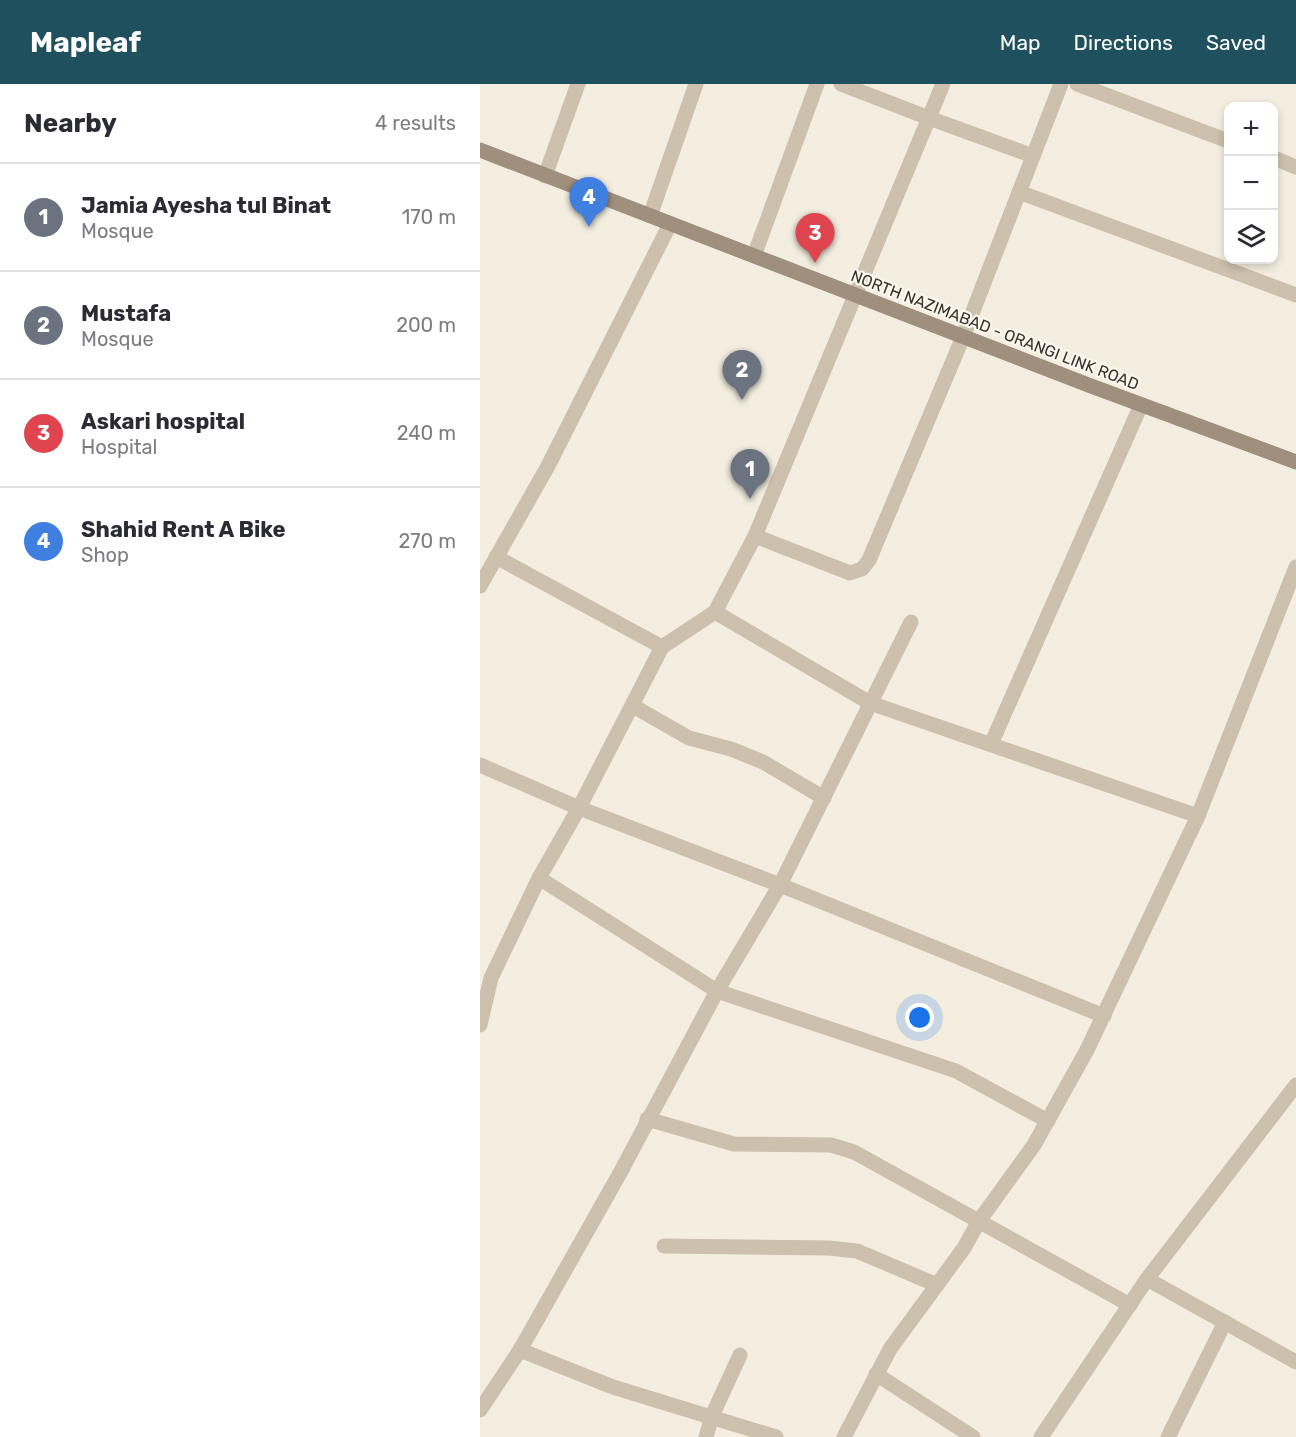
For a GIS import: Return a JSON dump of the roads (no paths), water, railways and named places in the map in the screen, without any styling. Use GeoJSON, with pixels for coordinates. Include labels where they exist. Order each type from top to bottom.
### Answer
{"type":"FeatureCollection","features":[{"type":"Feature","properties":{"kind":"main road","name":"NORTH NAZIMABAD - ORANGI LINK ROAD"},"geometry":{"type":"LineString","coordinates":[[480,150],[963,337],[1296,462]]}},
{"type":"Feature","properties":{"kind":"street"},"geometry":{"type":"LineString","coordinates":[[545,176],[578,84]]}},
{"type":"Feature","properties":{"kind":"street"},"geometry":{"type":"LineString","coordinates":[[650,216],[696,84]]}},
{"type":"Feature","properties":{"kind":"street"},"geometry":{"type":"LineString","coordinates":[[754,256],[817,84]]}},
{"type":"Feature","properties":{"kind":"street"},"geometry":{"type":"LineString","coordinates":[[841,84],[1033,156]]}},
{"type":"Feature","properties":{"kind":"street"},"geometry":{"type":"LineString","coordinates":[[480,1025],[490,978],[539,878],[579,808],[662,647],[715,612],[755,536],[943,84]]}},
{"type":"Feature","properties":{"kind":"street"},"geometry":{"type":"LineString","coordinates":[[755,536],[839,570],[850,573],[862,569],[868,560],[963,337],[1061,84]]}},
{"type":"Feature","properties":{"kind":"street"},"geometry":{"type":"LineString","coordinates":[[1077,84],[1224,139]]}},
{"type":"Feature","properties":{"kind":"street"},"geometry":{"type":"LineString","coordinates":[[1278,160],[1296,167]]}},
{"type":"Feature","properties":{"kind":"street"},"geometry":{"type":"LineString","coordinates":[[1019,192],[1296,296]]}},
{"type":"Feature","properties":{"kind":"street"},"geometry":{"type":"LineString","coordinates":[[480,586],[548,466],[670,224]]}},
{"type":"Feature","properties":{"kind":"street"},"geometry":{"type":"LineString","coordinates":[[991,744],[1141,405]]}},
{"type":"Feature","properties":{"kind":"street"},"geometry":{"type":"LineString","coordinates":[[496,556],[662,647]]}},
{"type":"Feature","properties":{"kind":"street"},"geometry":{"type":"LineString","coordinates":[[844,1437],[890,1349],[964,1248],[979,1221],[1034,1145],[1104,1016],[1198,816],[1296,567]]}},
{"type":"Feature","properties":{"kind":"street"},"geometry":{"type":"LineString","coordinates":[[715,612],[870,704],[1198,816]]}},
{"type":"Feature","properties":{"kind":"street"},"geometry":{"type":"LineString","coordinates":[[481,1408],[520,1350],[564,1268],[620,1173],[717,991],[780,885],[911,622]]}},
{"type":"Feature","properties":{"kind":"street"},"geometry":{"type":"LineString","coordinates":[[633,706],[689,738],[731,749],[763,762],[824,798]]}},
{"type":"Feature","properties":{"kind":"street"},"geometry":{"type":"LineString","coordinates":[[480,765],[579,808],[780,885],[1104,1016]]}},
{"type":"Feature","properties":{"kind":"street"},"geometry":{"type":"LineString","coordinates":[[539,878],[717,991],[957,1071],[1048,1121]]}},
{"type":"Feature","properties":{"kind":"street"},"geometry":{"type":"LineString","coordinates":[[1041,1437],[1147,1279],[1296,1085]]}},
{"type":"Feature","properties":{"kind":"street"},"geometry":{"type":"LineString","coordinates":[[647,1119],[734,1144],[831,1145],[854,1152],[1130,1305]]}},
{"type":"Feature","properties":{"kind":"street"},"geometry":{"type":"LineString","coordinates":[[664,1246],[828,1248],[857,1251],[937,1285]]}},
{"type":"Feature","properties":{"kind":"street"},"geometry":{"type":"LineString","coordinates":[[1147,1279],[1296,1362]]}},
{"type":"Feature","properties":{"kind":"street"},"geometry":{"type":"LineString","coordinates":[[1168,1437],[1225,1322]]}},
{"type":"Feature","properties":{"kind":"street"},"geometry":{"type":"LineString","coordinates":[[520,1350],[614,1387],[776,1437]]}},
{"type":"Feature","properties":{"kind":"street"},"geometry":{"type":"LineString","coordinates":[[706,1437],[712,1416],[740,1355]]}},
{"type":"Feature","properties":{"kind":"street"},"geometry":{"type":"LineString","coordinates":[[876,1374],[973,1437]]}},
{"type":"Feature","properties":{"kind":"place","name":"Shahid Rent A Bike"},"geometry":{"type":"Point","coordinates":[589,227]}},
{"type":"Feature","properties":{"kind":"place","name":"Askari hospital"},"geometry":{"type":"Point","coordinates":[815,263]}},
{"type":"Feature","properties":{"kind":"place","name":"Mustafa"},"geometry":{"type":"Point","coordinates":[742,400]}},
{"type":"Feature","properties":{"kind":"place","name":"Jamia Ayesha tul Binat"},"geometry":{"type":"Point","coordinates":[750,499]}}]}
